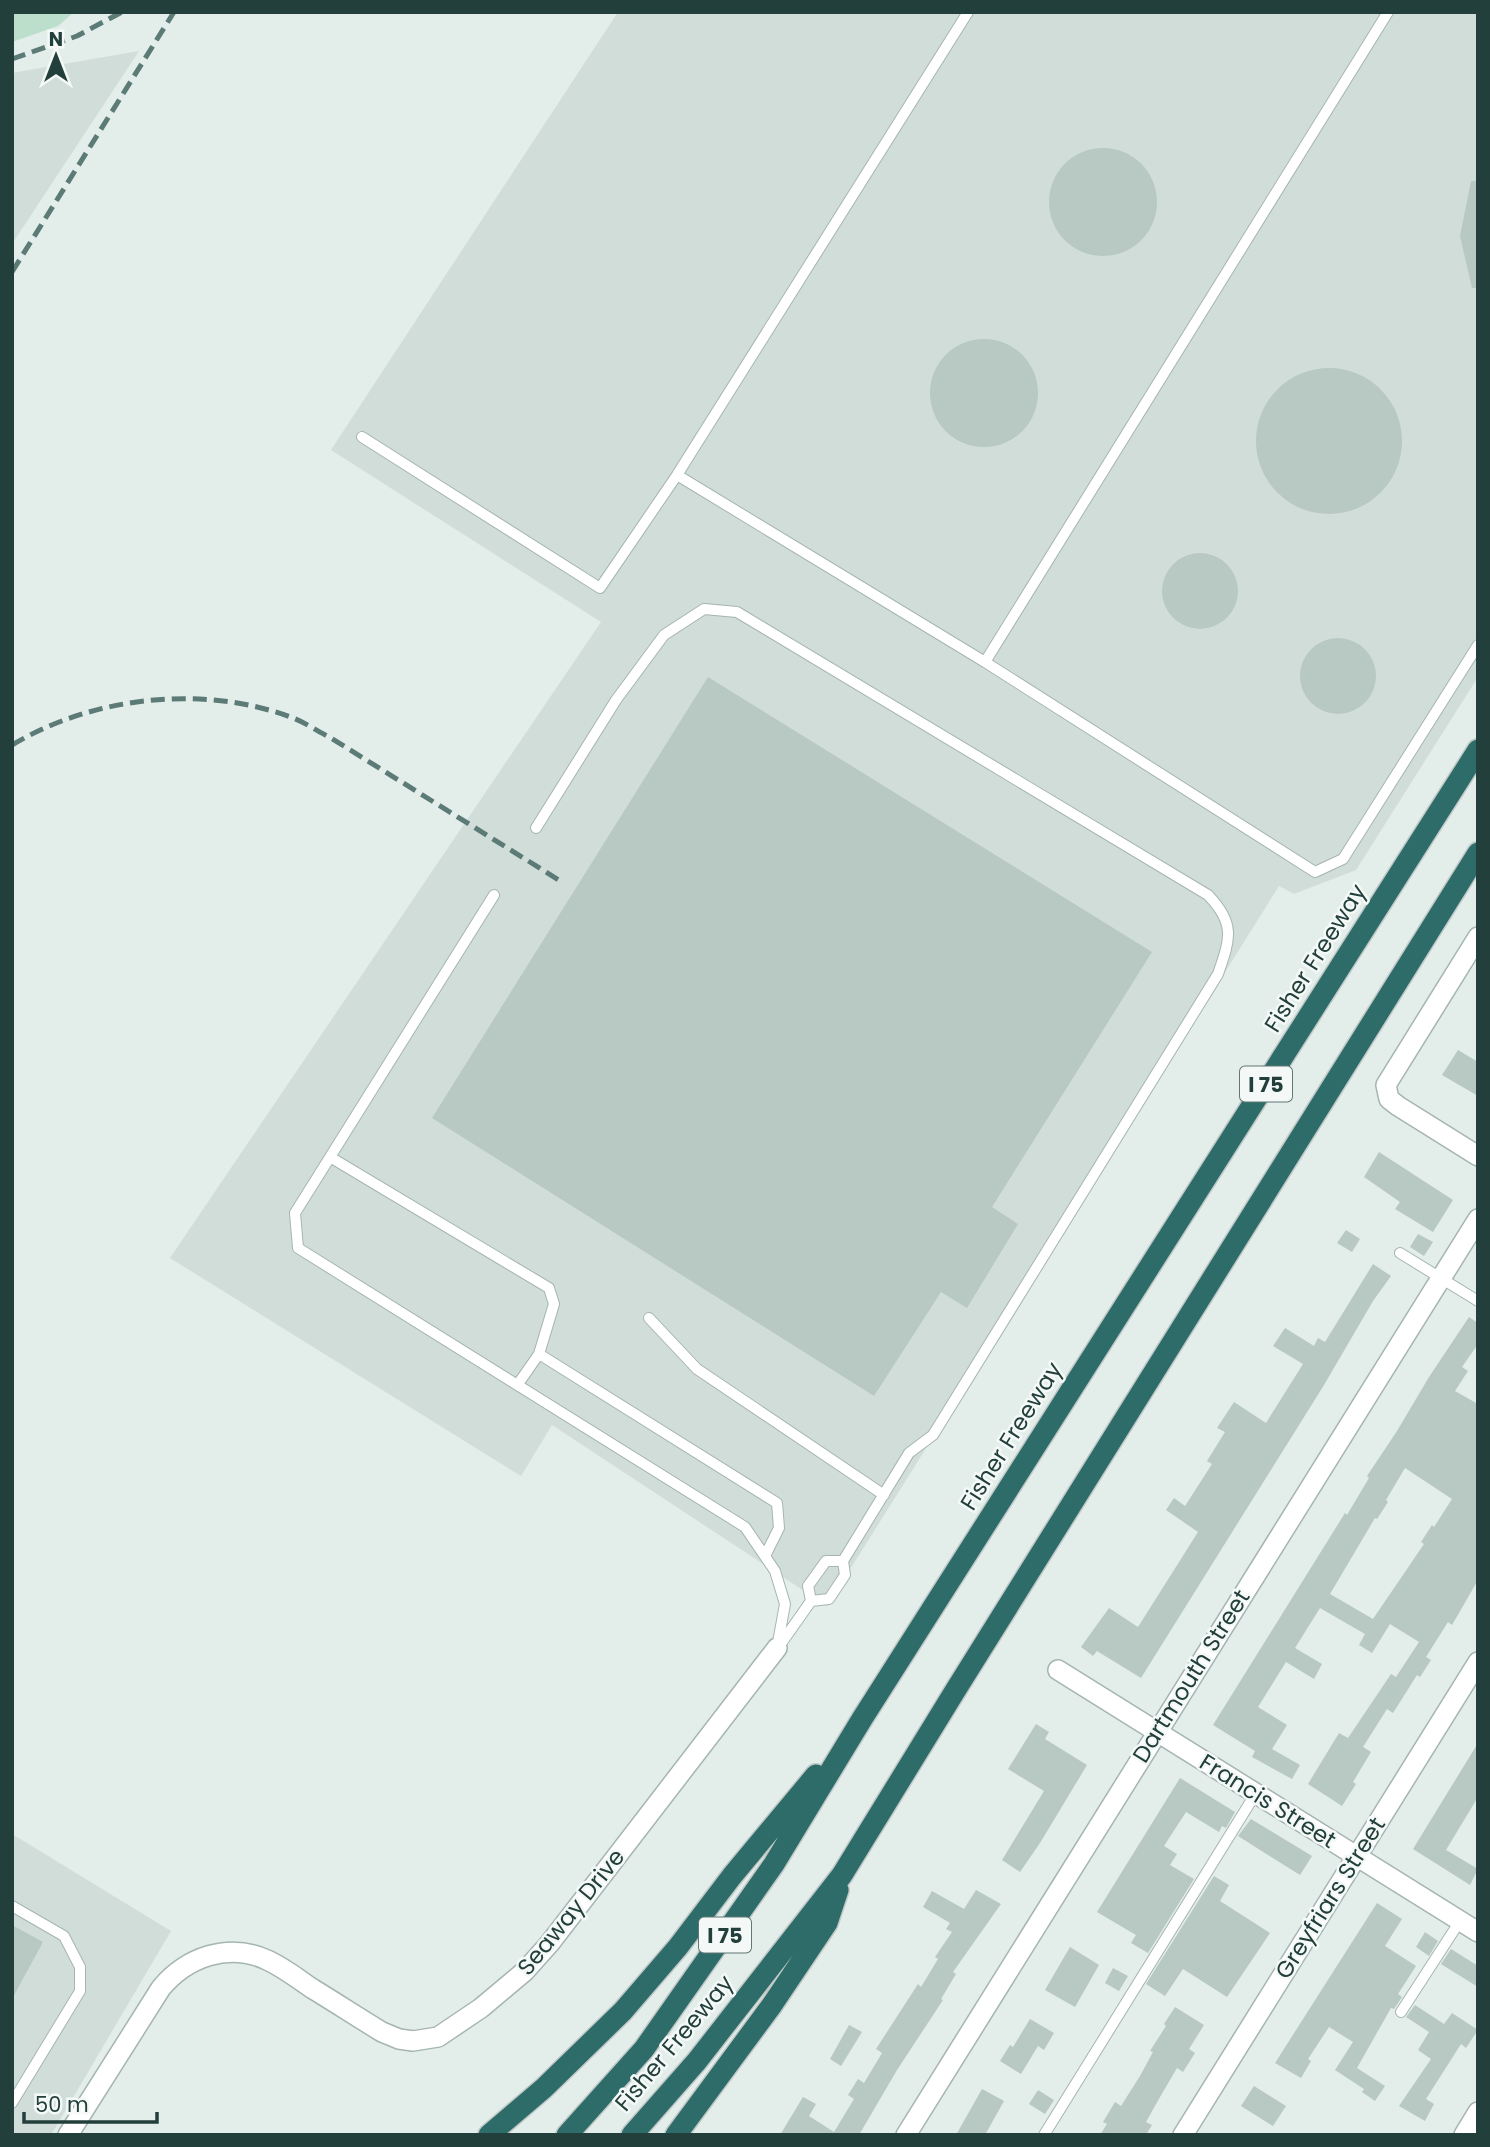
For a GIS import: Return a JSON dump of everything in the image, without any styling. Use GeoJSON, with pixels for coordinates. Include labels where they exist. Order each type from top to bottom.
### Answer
{"type":"FeatureCollection","features":[{"type":"Feature","properties":{"kind":"highway","name":"Fisher Freeway"},"geometry":{"type":"LineString","coordinates":[[567,2135],[643,2049],[774,1864],[862,1719],[1478,750]]}},
{"type":"Feature","properties":{"kind":"highway","name":"Fisher Freeway"},"geometry":{"type":"LineString","coordinates":[[632,2135],[696,2062],[842,1875],[1478,853]]}},
{"type":"Feature","properties":{"kind":"highway"},"geometry":{"type":"LineString","coordinates":[[488,2135],[553,2080],[623,2011],[862,1719]]}},
{"type":"Feature","properties":{"kind":"highway"},"geometry":{"type":"LineString","coordinates":[[676,2135],[772,2006],[827,1923],[842,1875]]}},
{"type":"Feature","properties":{"kind":"street"},"geometry":{"type":"LineString","coordinates":[[1478,937],[1389,1077],[1387,1093],[1389,1099],[1398,1106],[1478,1156]]}},
{"type":"Feature","properties":{"kind":"street","name":"Dartmouth Street"},"geometry":{"type":"LineString","coordinates":[[906,2135],[1478,1219]]}},
{"type":"Feature","properties":{"kind":"street","name":"Seaway Drive"},"geometry":{"type":"LineString","coordinates":[[68,2135],[169,1978],[190,1963],[214,1954],[230,1952],[264,1958],[382,2032],[399,2039],[428,2040],[451,2030],[504,1990],[551,1943],[777,1648]]}},
{"type":"Feature","properties":{"kind":"street","name":"Greyfriars Street"},"geometry":{"type":"LineString","coordinates":[[1183,2135],[1478,1662]]}},
{"type":"Feature","properties":{"kind":"street","name":"Francis Street"},"geometry":{"type":"LineString","coordinates":[[1058,1670],[1478,1932]]}},
{"type":"Feature","properties":{"kind":"street"},"geometry":{"type":"LineString","coordinates":[[1464,2135],[1478,2112]]}},
{"type":"Feature","properties":{"kind":"lane"},"geometry":{"type":"LineString","coordinates":[[362,437],[600,588],[677,475],[968,12]]}},
{"type":"Feature","properties":{"kind":"lane"},"geometry":{"type":"LineString","coordinates":[[985,662],[1388,12]]}},
{"type":"Feature","properties":{"kind":"lane"},"geometry":{"type":"LineString","coordinates":[[677,475],[985,662],[1315,873],[1343,859],[1478,645]]}},
{"type":"Feature","properties":{"kind":"lane"},"geometry":{"type":"LineString","coordinates":[[536,828],[616,700],[664,635],[704,609],[737,612],[1208,895],[1218,905],[1227,925],[1230,942],[1218,974],[933,1435],[909,1453],[843,1561],[845,1575],[829,1599],[810,1601]]}},
{"type":"Feature","properties":{"kind":"lane"},"geometry":{"type":"LineString","coordinates":[[494,895],[295,1213],[298,1248],[745,1527],[775,1571],[785,1604],[777,1648]]}},
{"type":"Feature","properties":{"kind":"lane"},"geometry":{"type":"LineString","coordinates":[[330,1157],[549,1288],[554,1304],[540,1353],[518,1384]]}},
{"type":"Feature","properties":{"kind":"lane"},"geometry":{"type":"LineString","coordinates":[[1400,1253],[1478,1301]]}},
{"type":"Feature","properties":{"kind":"lane"},"geometry":{"type":"LineString","coordinates":[[649,1318],[697,1369],[884,1494]]}},
{"type":"Feature","properties":{"kind":"lane"},"geometry":{"type":"LineString","coordinates":[[540,1353],[777,1503],[779,1528],[765,1556]]}},
{"type":"Feature","properties":{"kind":"lane"},"geometry":{"type":"LineString","coordinates":[[777,1648],[810,1601],[808,1586],[826,1561],[843,1561]]}},
{"type":"Feature","properties":{"kind":"lane"},"geometry":{"type":"LineString","coordinates":[[1044,2135],[1256,1793]]}},
{"type":"Feature","properties":{"kind":"lane"},"geometry":{"type":"LineString","coordinates":[[12,1906],[64,1936],[80,1967],[80,1991],[12,2103]]}},
{"type":"Feature","properties":{"kind":"lane"},"geometry":{"type":"LineString","coordinates":[[1401,2012],[1460,1921]]}},
{"type":"Feature","properties":{"kind":"shaded area"},"geometry":{"type":"Polygon","coordinates":[[[618,12],[1478,12],[1478,677],[1356,870],[1294,894],[1279,886],[827,1606],[552,1425],[521,1476],[170,1258],[601,622],[331,450],[618,12]]]}},
{"type":"Feature","properties":{"kind":"shaded area"},"geometry":{"type":"Polygon","coordinates":[[[139,51],[12,244],[12,73],[139,51]]]}},
{"type":"Feature","properties":{"kind":"shaded area"},"geometry":{"type":"Polygon","coordinates":[[[12,1834],[171,1931],[51,2135],[12,2135],[12,1834]]]}},
{"type":"Feature","properties":{"kind":"green space"},"geometry":{"type":"Polygon","coordinates":[[[12,12],[74,12],[58,26],[12,42],[12,12]]]}},
{"type":"Feature","properties":{"kind":"building"},"geometry":{"type":"Polygon","coordinates":[[[1103,148],[1124,152],[1141,164],[1153,181],[1157,202],[1153,223],[1141,240],[1124,252],[1103,256],[1082,252],[1065,240],[1053,223],[1049,202],[1053,181],[1065,164],[1082,152],[1103,148]]]}},
{"type":"Feature","properties":{"kind":"building"},"geometry":{"type":"Polygon","coordinates":[[[1471,181],[1478,181],[1478,288],[1472,288],[1460,236],[1471,181]]]}},
{"type":"Feature","properties":{"kind":"building"},"geometry":{"type":"Polygon","coordinates":[[[984,339],[1005,343],[1022,355],[1034,372],[1038,393],[1034,414],[1022,431],[1005,443],[984,447],[963,443],[946,431],[934,414],[930,393],[934,372],[946,355],[963,343],[984,339]]]}},
{"type":"Feature","properties":{"kind":"building"},"geometry":{"type":"Polygon","coordinates":[[[1329,368],[1357,374],[1380,390],[1396,413],[1402,441],[1396,469],[1380,492],[1357,508],[1329,514],[1301,508],[1278,492],[1262,469],[1256,441],[1262,413],[1278,390],[1301,374],[1329,368]]]}},
{"type":"Feature","properties":{"kind":"building"},"geometry":{"type":"Polygon","coordinates":[[[1200,553],[1215,556],[1227,564],[1235,576],[1238,591],[1235,606],[1227,618],[1215,626],[1200,629],[1185,626],[1173,618],[1165,606],[1162,591],[1165,576],[1173,564],[1185,556],[1200,553]]]}},
{"type":"Feature","properties":{"kind":"building"},"geometry":{"type":"Polygon","coordinates":[[[1331,638],[1345,638],[1359,644],[1370,655],[1376,676],[1373,691],[1365,703],[1345,714],[1331,714],[1317,708],[1306,697],[1300,683],[1300,669],[1306,655],[1317,644],[1331,638]]]}},
{"type":"Feature","properties":{"kind":"building"},"geometry":{"type":"Polygon","coordinates":[[[708,677],[1152,952],[992,1207],[1018,1224],[967,1308],[941,1292],[874,1396],[432,1118],[708,677]]]}},
{"type":"Feature","properties":{"kind":"building"},"geometry":{"type":"Polygon","coordinates":[[[1458,1050],[1478,1062],[1478,1096],[1442,1075],[1458,1050]]]}},
{"type":"Feature","properties":{"kind":"building"},"geometry":{"type":"Polygon","coordinates":[[[1379,1152],[1453,1200],[1433,1232],[1395,1209],[1400,1202],[1364,1177],[1379,1152]]]}},
{"type":"Feature","properties":{"kind":"building"},"geometry":{"type":"Polygon","coordinates":[[[1346,1230],[1360,1239],[1352,1252],[1337,1243],[1346,1230]]]}},
{"type":"Feature","properties":{"kind":"building"},"geometry":{"type":"Polygon","coordinates":[[[1418,1234],[1433,1242],[1424,1256],[1410,1247],[1418,1234]]]}},
{"type":"Feature","properties":{"kind":"building"},"geometry":{"type":"Polygon","coordinates":[[[1373,1264],[1391,1276],[1141,1678],[1097,1651],[1093,1656],[1081,1647],[1109,1608],[1138,1627],[1198,1532],[1166,1510],[1174,1498],[1185,1506],[1212,1464],[1207,1461],[1225,1432],[1217,1428],[1234,1402],[1266,1423],[1303,1364],[1273,1346],[1285,1328],[1314,1346],[1318,1338],[1325,1342],[1373,1264]]]}},
{"type":"Feature","properties":{"kind":"building"},"geometry":{"type":"Polygon","coordinates":[[[1469,1317],[1478,1323],[1478,1344],[1462,1367],[1468,1371],[1455,1391],[1478,1404],[1478,1580],[1452,1625],[1448,1622],[1426,1657],[1431,1660],[1420,1677],[1417,1675],[1393,1713],[1387,1709],[1363,1747],[1371,1752],[1342,1806],[1308,1784],[1339,1733],[1348,1738],[1391,1674],[1396,1677],[1419,1642],[1390,1624],[1372,1653],[1359,1645],[1365,1634],[1320,1608],[1295,1648],[1322,1664],[1314,1679],[1286,1662],[1258,1707],[1287,1725],[1272,1749],[1300,1765],[1292,1779],[1252,1757],[1255,1751],[1213,1725],[1345,1513],[1347,1515],[1369,1478],[1367,1476],[1469,1317]],[[1405,1468],[1386,1500],[1388,1502],[1377,1519],[1375,1518],[1330,1594],[1373,1619],[1424,1544],[1421,1542],[1432,1525],[1434,1527],[1452,1499],[1405,1468]]]}},
{"type":"Feature","properties":{"kind":"building"},"geometry":{"type":"Polygon","coordinates":[[[1036,1724],[1049,1732],[1045,1739],[1087,1765],[1020,1872],[1002,1860],[1044,1791],[1008,1769],[1036,1724]]]}},
{"type":"Feature","properties":{"kind":"building"},"geometry":{"type":"Polygon","coordinates":[[[1478,1743],[1478,1797],[1446,1850],[1478,1869],[1470,1885],[1413,1849],[1478,1743]]]}},
{"type":"Feature","properties":{"kind":"building"},"geometry":{"type":"Polygon","coordinates":[[[1180,1778],[1235,1812],[1226,1828],[1222,1826],[1219,1832],[1186,1812],[1164,1846],[1177,1854],[1170,1865],[1194,1879],[1148,1953],[1131,1943],[1136,1935],[1097,1912],[1180,1778]]]}},
{"type":"Feature","properties":{"kind":"building"},"geometry":{"type":"Polygon","coordinates":[[[1251,1819],[1312,1856],[1300,1875],[1238,1836],[1251,1819]]]}},
{"type":"Feature","properties":{"kind":"building"},"geometry":{"type":"Polygon","coordinates":[[[1214,1876],[1229,1885],[1220,1901],[1270,1933],[1227,1997],[1183,1969],[1165,1996],[1146,1984],[1214,1876]]]}},
{"type":"Feature","properties":{"kind":"building"},"geometry":{"type":"Polygon","coordinates":[[[976,1890],[1001,1904],[953,1972],[956,1974],[941,1999],[943,2000],[859,2135],[780,2135],[803,2097],[816,2104],[809,2116],[834,2132],[854,2099],[848,2095],[858,2079],[864,2083],[882,2053],[876,2049],[918,1984],[921,1987],[938,1959],[935,1957],[952,1932],[946,1929],[950,1923],[923,1907],[932,1891],[964,1909],[976,1890]]]}},
{"type":"Feature","properties":{"kind":"building"},"geometry":{"type":"Polygon","coordinates":[[[1377,1903],[1402,1919],[1385,1946],[1416,1966],[1398,1994],[1402,1997],[1394,2009],[1391,2008],[1357,2068],[1385,2086],[1375,2101],[1362,2092],[1364,2089],[1335,2070],[1353,2042],[1329,2027],[1308,2059],[1311,2061],[1301,2078],[1275,2063],[1377,1903]]]}},
{"type":"Feature","properties":{"kind":"building"},"geometry":{"type":"Polygon","coordinates":[[[12,1925],[43,1942],[12,1999],[12,1925]]]}},
{"type":"Feature","properties":{"kind":"building"},"geometry":{"type":"Polygon","coordinates":[[[1425,1932],[1438,1941],[1429,1956],[1416,1947],[1425,1932]]]}},
{"type":"Feature","properties":{"kind":"building"},"geometry":{"type":"Polygon","coordinates":[[[1070,1947],[1099,1965],[1075,2007],[1045,1990],[1070,1947]]]}},
{"type":"Feature","properties":{"kind":"building"},"geometry":{"type":"Polygon","coordinates":[[[1451,1949],[1478,1966],[1478,1987],[1441,1964],[1451,1949]]]}},
{"type":"Feature","properties":{"kind":"building"},"geometry":{"type":"Polygon","coordinates":[[[1113,1968],[1128,1976],[1119,1991],[1105,1983],[1113,1968]]]}},
{"type":"Feature","properties":{"kind":"building"},"geometry":{"type":"Polygon","coordinates":[[[1415,2005],[1444,2024],[1452,2013],[1478,2030],[1466,2048],[1461,2044],[1426,2099],[1434,2104],[1425,2121],[1399,2106],[1431,2059],[1418,2050],[1429,2032],[1406,2017],[1415,2005]]]}},
{"type":"Feature","properties":{"kind":"building"},"geometry":{"type":"Polygon","coordinates":[[[1175,2007],[1204,2025],[1189,2049],[1195,2053],[1183,2072],[1177,2068],[1146,2122],[1152,2125],[1146,2135],[1100,2135],[1107,2124],[1103,2122],[1115,2102],[1121,2106],[1140,2076],[1153,2052],[1150,2051],[1175,2007]]]}},
{"type":"Feature","properties":{"kind":"building"},"geometry":{"type":"Polygon","coordinates":[[[1030,2019],[1054,2033],[1044,2050],[1038,2046],[1021,2074],[1000,2061],[1010,2045],[1013,2047],[1030,2019]]]}},
{"type":"Feature","properties":{"kind":"building"},"geometry":{"type":"Polygon","coordinates":[[[849,2025],[862,2032],[841,2066],[830,2059],[849,2025]]]}},
{"type":"Feature","properties":{"kind":"building"},"geometry":{"type":"Polygon","coordinates":[[[1254,2086],[1286,2106],[1273,2126],[1241,2106],[1254,2086]]]}},
{"type":"Feature","properties":{"kind":"building"},"geometry":{"type":"Polygon","coordinates":[[[982,2089],[1004,2101],[985,2135],[956,2135],[982,2089]]]}},
{"type":"Feature","properties":{"kind":"building"},"geometry":{"type":"Polygon","coordinates":[[[1038,2090],[1054,2100],[1045,2114],[1029,2104],[1038,2090]]]}},
{"type":"Feature","properties":{"kind":"railway"},"geometry":{"type":"LineString","coordinates":[[12,59],[77,36],[122,12]]}},
{"type":"Feature","properties":{"kind":"railway"},"geometry":{"type":"LineString","coordinates":[[12,272],[174,12]]}},
{"type":"Feature","properties":{"kind":"railway"},"geometry":{"type":"LineString","coordinates":[[12,745],[44,728],[78,715],[150,700],[223,701],[259,707],[298,720],[331,738],[562,882]]}}]}
